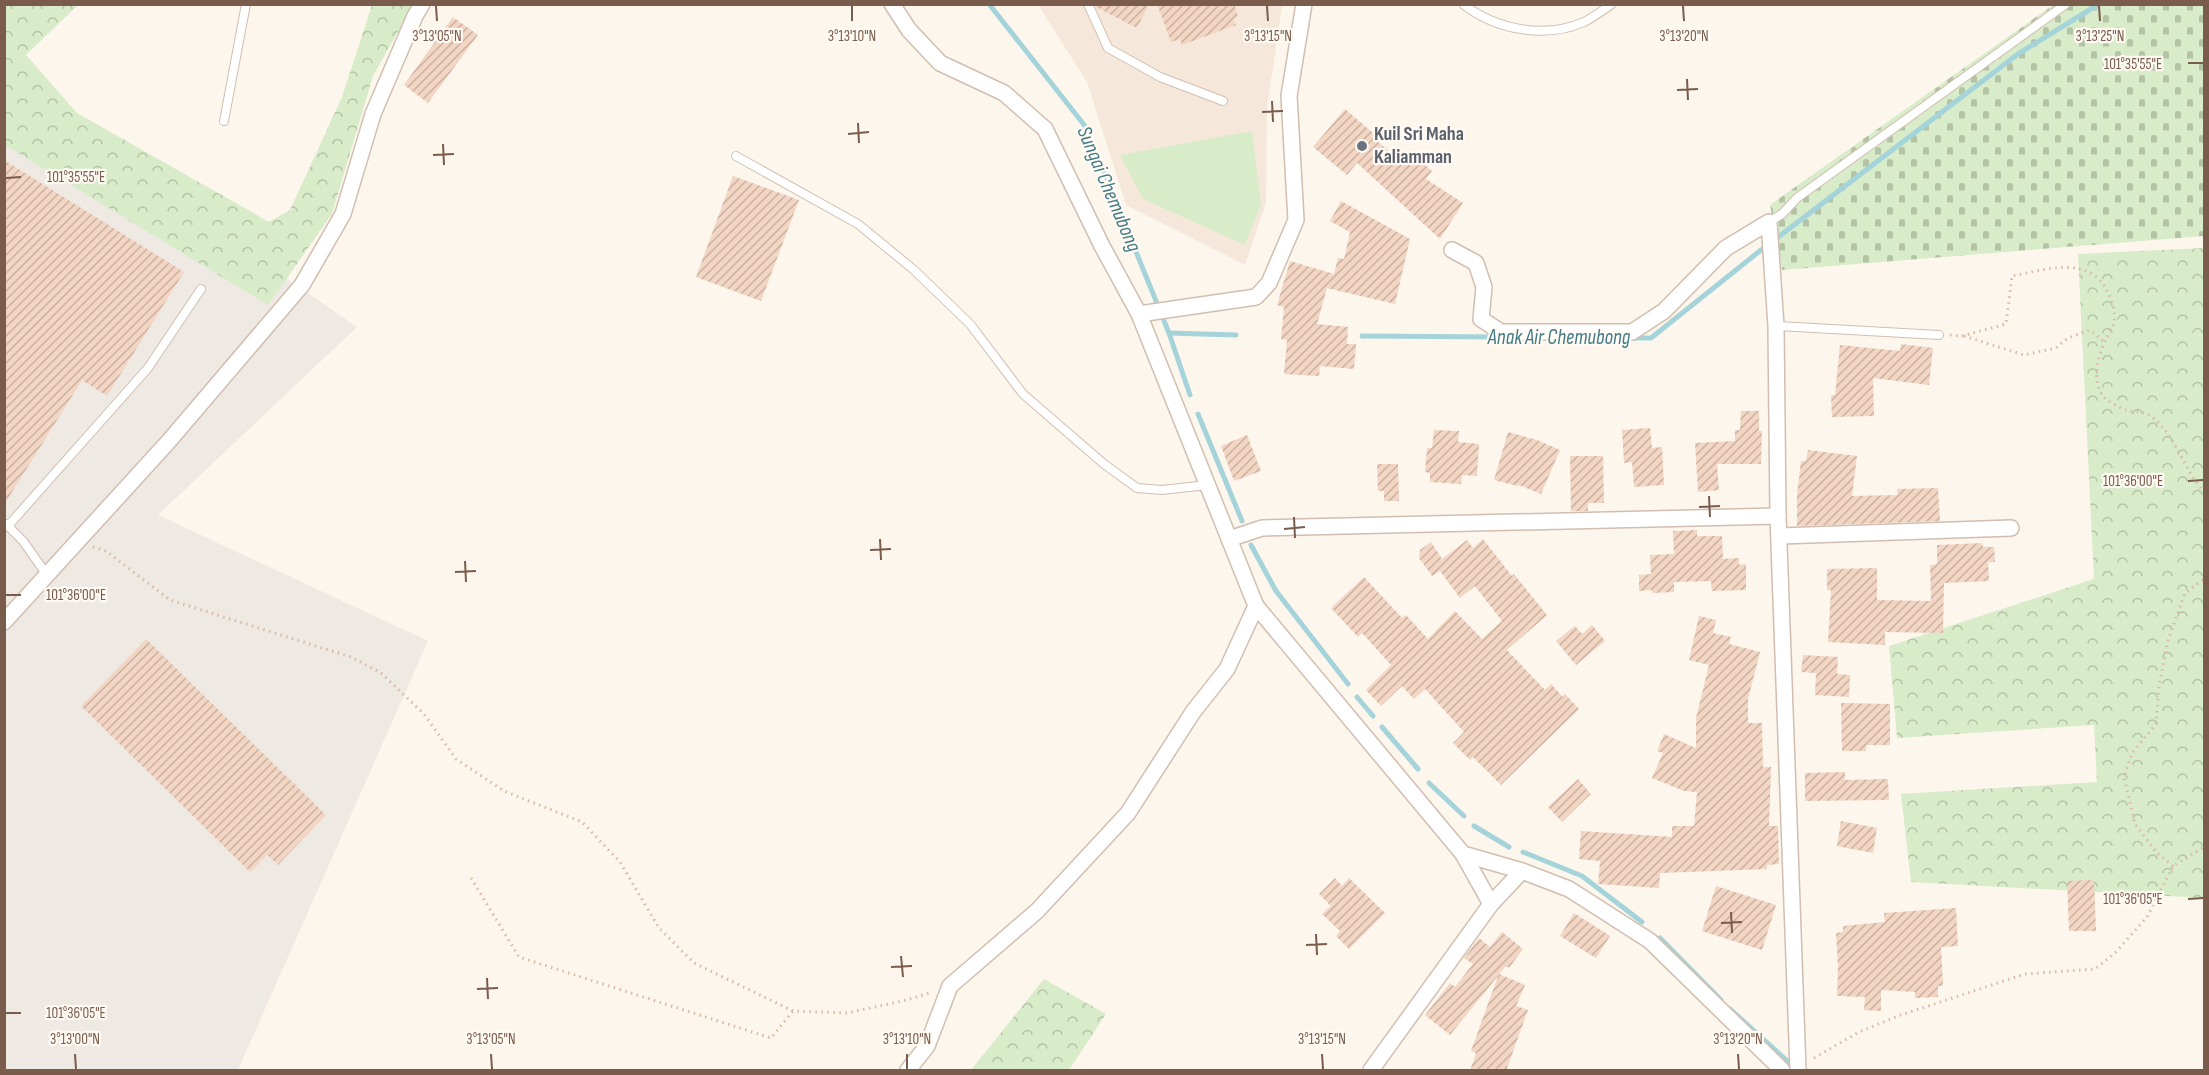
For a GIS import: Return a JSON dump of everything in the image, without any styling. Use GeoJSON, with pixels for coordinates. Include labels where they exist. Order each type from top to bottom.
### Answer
{"type":"FeatureCollection","features":[{"type":"Feature","properties":{"kind":"street"},"geometry":{"type":"LineString","coordinates":[[6,616],[47,575],[169,441],[302,285],[343,214],[373,114],[422,4]]}},
{"type":"Feature","properties":{"kind":"street"},"geometry":{"type":"LineString","coordinates":[[892,4],[909,30],[939,63],[1004,93],[1045,129],[1102,246],[1142,314],[1256,606],[1463,854],[1491,904]]}},
{"type":"Feature","properties":{"kind":"street"},"geometry":{"type":"LineString","coordinates":[[1142,314],[1256,297],[1269,283],[1296,220],[1289,96],[1304,4]]}},
{"type":"Feature","properties":{"kind":"street"},"geometry":{"type":"LineString","coordinates":[[1452,250],[1476,263],[1484,287],[1481,319],[1501,332],[1632,332],[1664,311],[1726,248],[1769,222],[1776,326],[1778,516],[1799,1068]]}},
{"type":"Feature","properties":{"kind":"street"},"geometry":{"type":"LineString","coordinates":[[1229,539],[1262,528],[1778,516]]}},
{"type":"Feature","properties":{"kind":"street"},"geometry":{"type":"LineString","coordinates":[[1780,536],[2011,528]]}},
{"type":"Feature","properties":{"kind":"street"},"geometry":{"type":"LineString","coordinates":[[908,1071],[927,1046],[951,986],[1037,912],[1128,813],[1193,712],[1227,669],[1256,606]]}},
{"type":"Feature","properties":{"kind":"street"},"geometry":{"type":"LineString","coordinates":[[1463,854],[1522,871],[1569,889],[1650,941],[1782,1071]]}},
{"type":"Feature","properties":{"kind":"street"},"geometry":{"type":"LineString","coordinates":[[1371,1071],[1491,904],[1522,871]]}},
{"type":"Feature","properties":{"kind":"lane"},"geometry":{"type":"LineString","coordinates":[[224,121],[246,4]]}},
{"type":"Feature","properties":{"kind":"lane"},"geometry":{"type":"LineString","coordinates":[[1088,4],[1108,48],[1160,77],[1223,101]]}},
{"type":"Feature","properties":{"kind":"lane"},"geometry":{"type":"LineString","coordinates":[[1462,4],[1498,24],[1545,32],[1584,22],[1612,4]]}},
{"type":"Feature","properties":{"kind":"lane"},"geometry":{"type":"LineString","coordinates":[[1769,222],[1782,214],[1797,198],[2066,4]]}},
{"type":"Feature","properties":{"kind":"lane"},"geometry":{"type":"LineString","coordinates":[[736,156],[858,224],[906,263],[970,324],[1023,394],[1104,464],[1137,488],[1162,490],[1207,485]]}},
{"type":"Feature","properties":{"kind":"lane"},"geometry":{"type":"LineString","coordinates":[[47,575],[23,541],[6,524],[148,368],[201,289]]}},
{"type":"Feature","properties":{"kind":"lane"},"geometry":{"type":"LineString","coordinates":[[1776,326],[1939,335]]}},
{"type":"Feature","properties":{"kind":"path"},"geometry":{"type":"LineString","coordinates":[[1962,336],[2006,324],[2012,276],[2058,267],[2085,269],[2102,281],[2112,300],[2114,322],[2104,342],[2095,374],[2103,397],[2127,411],[2147,413],[2161,426],[2194,481],[2205,492]]}},
{"type":"Feature","properties":{"kind":"path"},"geometry":{"type":"LineString","coordinates":[[1939,335],[1962,336],[2025,355],[2056,348],[2068,338],[2090,330],[2104,342]]}},
{"type":"Feature","properties":{"kind":"path"},"geometry":{"type":"LineString","coordinates":[[77,541],[106,551],[170,600],[351,657],[381,673],[424,714],[456,759],[504,790],[582,822],[620,862],[658,928],[694,963],[793,1011],[847,1013],[908,1000],[951,986]]}},
{"type":"Feature","properties":{"kind":"path"},"geometry":{"type":"LineString","coordinates":[[2173,866],[2157,853],[2135,824],[2124,777],[2132,753],[2156,724],[2159,686],[2168,640],[2186,593],[2205,579]]}},
{"type":"Feature","properties":{"kind":"path"},"geometry":{"type":"LineString","coordinates":[[1799,1068],[1868,1028],[1898,1016],[2025,974],[2095,969],[2115,953],[2147,917],[2173,866],[2205,847]]}},
{"type":"Feature","properties":{"kind":"path"},"geometry":{"type":"LineString","coordinates":[[471,878],[519,957],[771,1038],[793,1011]]}},
{"type":"Feature","properties":{"kind":"shaded area"},"geometry":{"type":"Polygon","coordinates":[[[1038,5],[1282,5],[1267,108],[1266,203],[1245,265],[1126,205],[1087,82],[1038,5]]]}},
{"type":"Feature","properties":{"kind":"shaded area"},"geometry":{"type":"Polygon","coordinates":[[[24,97],[357,327],[158,515],[428,641],[238,1070],[5,1070],[4,115],[24,97]]]}},
{"type":"Feature","properties":{"kind":"green space"},"geometry":{"type":"Polygon","coordinates":[[[4,5],[78,5],[26,55],[77,113],[269,222],[290,210],[342,97],[372,5],[413,5],[373,76],[332,214],[268,305],[5,145],[4,5]]]}},
{"type":"Feature","properties":{"kind":"green space"},"geometry":{"type":"Polygon","coordinates":[[[2053,5],[2204,5],[2204,236],[1782,270],[1770,205],[2053,5]]]}},
{"type":"Feature","properties":{"kind":"green space"},"geometry":{"type":"Polygon","coordinates":[[[1252,131],[1261,204],[1245,245],[1143,199],[1120,155],[1252,131]]]}},
{"type":"Feature","properties":{"kind":"green space"},"geometry":{"type":"Polygon","coordinates":[[[2204,248],[2204,898],[1911,882],[1901,794],[2097,782],[2094,725],[1897,738],[1889,646],[2094,579],[2078,254],[2204,248]]]}},
{"type":"Feature","properties":{"kind":"green space"},"geometry":{"type":"Polygon","coordinates":[[[1044,979],[1106,1014],[1069,1070],[971,1070],[1044,979]]]}},
{"type":"Feature","properties":{"kind":"building"},"geometry":{"type":"Polygon","coordinates":[[[1095,4],[1149,4],[1137,28],[1096,7],[1095,4]]]}},
{"type":"Feature","properties":{"kind":"building"},"geometry":{"type":"Polygon","coordinates":[[[1157,4],[1234,4],[1238,17],[1233,19],[1236,25],[1182,45],[1180,39],[1171,42],[1157,4]]]}},
{"type":"Feature","properties":{"kind":"building"},"geometry":{"type":"Polygon","coordinates":[[[453,17],[478,35],[428,103],[404,85],[453,17]]]}},
{"type":"Feature","properties":{"kind":"building"},"geometry":{"type":"Polygon","coordinates":[[[1345,109],[1379,138],[1376,140],[1400,161],[1409,150],[1432,171],[1426,179],[1463,203],[1440,239],[1357,163],[1347,175],[1313,147],[1345,109]]]}},
{"type":"Feature","properties":{"kind":"building"},"geometry":{"type":"Polygon","coordinates":[[[4,160],[184,272],[107,396],[82,380],[4,505],[4,160]]]}},
{"type":"Feature","properties":{"kind":"building"},"geometry":{"type":"Polygon","coordinates":[[[733,176],[799,200],[761,301],[696,277],[733,176]]]}},
{"type":"Feature","properties":{"kind":"building"},"geometry":{"type":"Polygon","coordinates":[[[1341,201],[1410,239],[1395,304],[1327,288],[1317,324],[1348,327],[1347,344],[1356,344],[1354,369],[1320,366],[1319,376],[1284,374],[1287,340],[1281,339],[1284,307],[1277,305],[1290,261],[1334,274],[1338,258],[1344,259],[1350,232],[1330,221],[1341,201]]]}},
{"type":"Feature","properties":{"kind":"building"},"geometry":{"type":"Polygon","coordinates":[[[1901,344],[1933,348],[1929,385],[1873,378],[1874,416],[1832,417],[1831,395],[1835,395],[1840,345],[1900,351],[1901,344]]]}},
{"type":"Feature","properties":{"kind":"building"},"geometry":{"type":"Polygon","coordinates":[[[1741,411],[1759,411],[1759,431],[1762,431],[1761,464],[1717,464],[1719,490],[1698,492],[1695,443],[1735,441],[1735,430],[1740,430],[1741,411]]]}},
{"type":"Feature","properties":{"kind":"building"},"geometry":{"type":"Polygon","coordinates":[[[1650,428],[1652,448],[1662,447],[1664,485],[1634,487],[1632,462],[1624,463],[1622,430],[1650,428]]]}},
{"type":"Feature","properties":{"kind":"building"},"geometry":{"type":"Polygon","coordinates":[[[1434,430],[1459,431],[1458,442],[1479,444],[1477,476],[1462,475],[1461,484],[1430,482],[1430,473],[1425,472],[1427,448],[1432,448],[1434,430]]]}},
{"type":"Feature","properties":{"kind":"building"},"geometry":{"type":"Polygon","coordinates":[[[1508,432],[1537,440],[1560,450],[1541,494],[1519,485],[1494,480],[1508,432]]]}},
{"type":"Feature","properties":{"kind":"building"},"geometry":{"type":"Polygon","coordinates":[[[1247,435],[1261,471],[1234,481],[1221,446],[1247,435]]]}},
{"type":"Feature","properties":{"kind":"building"},"geometry":{"type":"Polygon","coordinates":[[[1808,450],[1857,456],[1852,496],[1898,495],[1897,489],[1938,488],[1940,521],[1797,526],[1797,495],[1801,461],[1806,461],[1808,450]]]}},
{"type":"Feature","properties":{"kind":"building"},"geometry":{"type":"Polygon","coordinates":[[[1570,456],[1603,456],[1604,503],[1588,503],[1588,511],[1571,511],[1570,456]]]}},
{"type":"Feature","properties":{"kind":"building"},"geometry":{"type":"Polygon","coordinates":[[[1377,464],[1398,464],[1399,501],[1384,501],[1384,491],[1378,491],[1377,464]]]}},
{"type":"Feature","properties":{"kind":"building"},"geometry":{"type":"Polygon","coordinates":[[[1697,530],[1697,536],[1722,536],[1723,559],[1739,558],[1739,565],[1746,564],[1746,590],[1712,591],[1711,581],[1674,582],[1674,592],[1639,591],[1639,575],[1651,574],[1650,555],[1674,554],[1673,531],[1697,530]]]}},
{"type":"Feature","properties":{"kind":"building"},"geometry":{"type":"Polygon","coordinates":[[[1483,539],[1547,615],[1507,650],[1545,690],[1551,684],[1563,697],[1565,694],[1579,709],[1501,785],[1473,757],[1470,760],[1453,743],[1464,732],[1425,689],[1414,699],[1402,686],[1381,706],[1366,690],[1391,665],[1362,633],[1358,637],[1331,608],[1364,577],[1402,618],[1406,615],[1428,639],[1455,611],[1482,639],[1502,621],[1475,586],[1460,598],[1440,571],[1432,576],[1419,558],[1420,550],[1431,542],[1442,559],[1467,540],[1473,548],[1483,539]]]}},
{"type":"Feature","properties":{"kind":"building"},"geometry":{"type":"Polygon","coordinates":[[[1982,543],[1983,547],[1994,547],[1995,562],[1988,562],[1989,581],[1944,583],[1943,633],[1885,632],[1885,645],[1828,642],[1831,590],[1827,590],[1827,569],[1877,568],[1877,600],[1931,601],[1930,565],[1937,564],[1937,545],[1982,543]]]}},
{"type":"Feature","properties":{"kind":"building"},"geometry":{"type":"Polygon","coordinates":[[[1699,616],[1716,620],[1713,633],[1731,637],[1729,644],[1760,652],[1748,699],[1748,723],[1762,723],[1763,767],[1771,767],[1769,826],[1778,826],[1779,864],[1767,865],[1767,869],[1660,873],[1659,888],[1598,884],[1600,861],[1579,859],[1581,831],[1672,837],[1672,826],[1694,826],[1697,792],[1684,791],[1652,778],[1663,753],[1657,751],[1664,734],[1696,748],[1696,718],[1709,665],[1689,660],[1699,616]]]}},
{"type":"Feature","properties":{"kind":"building"},"geometry":{"type":"Polygon","coordinates":[[[1592,625],[1605,641],[1576,665],[1556,641],[1575,626],[1582,634],[1592,625]]]}},
{"type":"Feature","properties":{"kind":"building"},"geometry":{"type":"Polygon","coordinates":[[[146,639],[326,815],[278,865],[267,855],[250,872],[81,706],[146,639]]]}},
{"type":"Feature","properties":{"kind":"building"},"geometry":{"type":"Polygon","coordinates":[[[1803,655],[1838,657],[1837,674],[1850,675],[1849,697],[1815,695],[1816,673],[1801,672],[1803,655]]]}},
{"type":"Feature","properties":{"kind":"building"},"geometry":{"type":"Polygon","coordinates":[[[1841,703],[1890,704],[1890,745],[1866,745],[1866,751],[1842,751],[1841,703]]]}},
{"type":"Feature","properties":{"kind":"building"},"geometry":{"type":"Polygon","coordinates":[[[1845,772],[1845,780],[1888,779],[1889,800],[1805,801],[1805,773],[1845,772]]]}},
{"type":"Feature","properties":{"kind":"building"},"geometry":{"type":"Polygon","coordinates":[[[1578,779],[1591,794],[1562,822],[1548,807],[1578,779]]]}},
{"type":"Feature","properties":{"kind":"building"},"geometry":{"type":"Polygon","coordinates":[[[1841,821],[1877,828],[1873,853],[1837,846],[1841,821]]]}},
{"type":"Feature","properties":{"kind":"building"},"geometry":{"type":"Polygon","coordinates":[[[1335,878],[1342,886],[1349,878],[1385,913],[1349,949],[1336,936],[1340,931],[1322,914],[1331,906],[1319,894],[1335,878]]]}},
{"type":"Feature","properties":{"kind":"building"},"geometry":{"type":"Polygon","coordinates":[[[2094,880],[2096,931],[2069,931],[2067,881],[2094,880]]]}},
{"type":"Feature","properties":{"kind":"building"},"geometry":{"type":"Polygon","coordinates":[[[1716,886],[1776,905],[1762,950],[1702,931],[1716,886]]]}},
{"type":"Feature","properties":{"kind":"building"},"geometry":{"type":"Polygon","coordinates":[[[1956,908],[1958,946],[1941,947],[1943,986],[1938,986],[1938,997],[1915,998],[1915,992],[1881,990],[1881,1011],[1864,1010],[1865,997],[1837,996],[1836,933],[1843,932],[1843,926],[1885,922],[1884,913],[1956,908]]]}},
{"type":"Feature","properties":{"kind":"building"},"geometry":{"type":"Polygon","coordinates":[[[1574,913],[1610,936],[1596,958],[1560,936],[1574,913]]]}},
{"type":"Feature","properties":{"kind":"building"},"geometry":{"type":"Polygon","coordinates":[[[1502,932],[1523,949],[1509,968],[1506,966],[1499,974],[1525,985],[1516,1006],[1528,1010],[1506,1071],[1470,1071],[1476,1053],[1471,1051],[1498,976],[1450,1035],[1425,1015],[1450,983],[1455,987],[1473,964],[1464,958],[1479,938],[1490,947],[1502,932]]]}},
{"type":"Feature","properties":{"kind":"waterway","name":"Sungai Chemubong"},"geometry":{"type":"LineString","coordinates":[[989,4],[1085,126],[1169,333],[1190,395]]}},
{"type":"Feature","properties":{"kind":"waterway","name":"Anak Air Chemubong"},"geometry":{"type":"LineString","coordinates":[[1777,238],[2018,54],[2099,4]]}},
{"type":"Feature","properties":{"kind":"waterway","name":"Anak Air Chemubong"},"geometry":{"type":"LineString","coordinates":[[1632,338],[1651,338],[1761,250]]}},
{"type":"Feature","properties":{"kind":"waterway","name":"Anak Air Chemubong"},"geometry":{"type":"LineString","coordinates":[[1169,333],[1236,335]]}},
{"type":"Feature","properties":{"kind":"waterway","name":"Anak Air Chemubong"},"geometry":{"type":"LineString","coordinates":[[1362,336],[1500,337]]}},
{"type":"Feature","properties":{"kind":"waterway","name":"Sungai Chemubong"},"geometry":{"type":"LineString","coordinates":[[1198,414],[1242,521]]}},
{"type":"Feature","properties":{"kind":"waterway","name":"Sungai Chemubong"},"geometry":{"type":"LineString","coordinates":[[1251,545],[1276,591],[1348,684]]}},
{"type":"Feature","properties":{"kind":"waterway","name":"Sungai Chemubong"},"geometry":{"type":"LineString","coordinates":[[1357,697],[1373,716]]}},
{"type":"Feature","properties":{"kind":"waterway","name":"Sungai Chemubong"},"geometry":{"type":"LineString","coordinates":[[1382,727],[1418,769]]}},
{"type":"Feature","properties":{"kind":"waterway","name":"Sungai Chemubong"},"geometry":{"type":"LineString","coordinates":[[1429,783],[1464,816]]}},
{"type":"Feature","properties":{"kind":"waterway","name":"Sungai Chemubong"},"geometry":{"type":"LineString","coordinates":[[1474,826],[1509,847]]}},
{"type":"Feature","properties":{"kind":"waterway","name":"Sungai Chemubong"},"geometry":{"type":"LineString","coordinates":[[1523,852],[1582,876],[1642,922]]}},
{"type":"Feature","properties":{"kind":"waterway","name":"Sungai Chemubong"},"geometry":{"type":"LineString","coordinates":[[1660,938],[1721,1000]]}},
{"type":"Feature","properties":{"kind":"waterway","name":"Sungai Chemubong"},"geometry":{"type":"LineString","coordinates":[[1730,1009],[1794,1067]]}},
{"type":"Feature","properties":{"kind":"place","name":"Kuil Sri Maha Kaliamman"},"geometry":{"type":"Point","coordinates":[1362,146]}}]}
